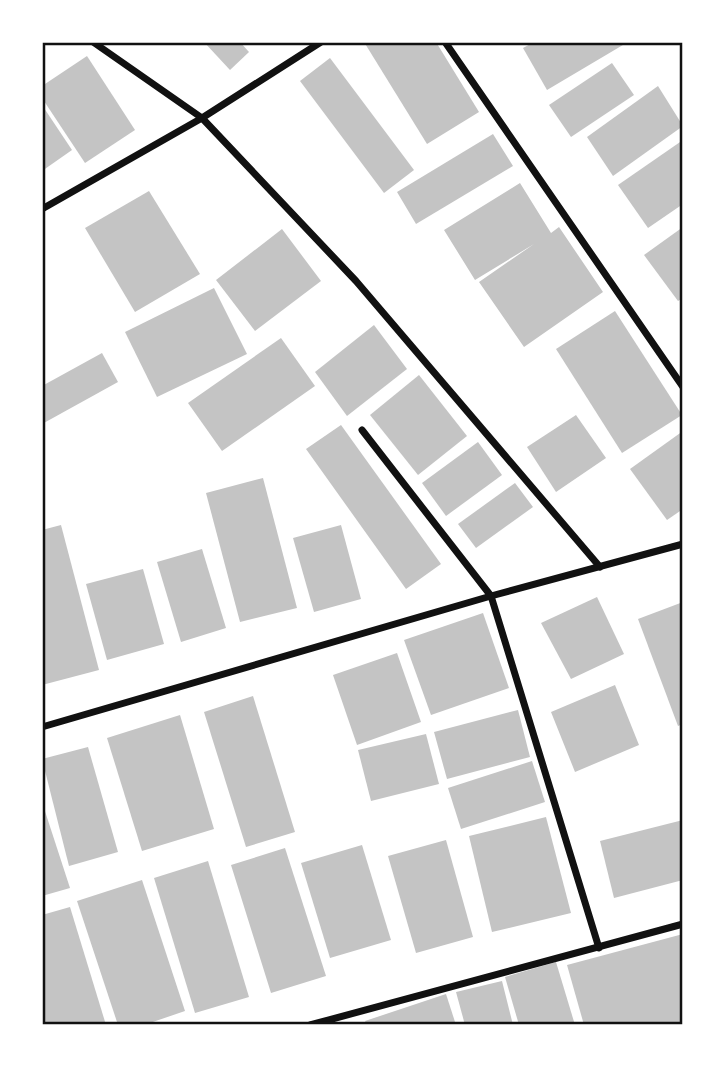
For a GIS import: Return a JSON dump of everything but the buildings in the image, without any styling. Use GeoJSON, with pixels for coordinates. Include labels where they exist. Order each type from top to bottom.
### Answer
{"type":"FeatureCollection","features":[{"type":"Feature","properties":{"kind":"street"},"geometry":{"type":"LineString","coordinates":[[93,42],[202,118],[356,281],[600,567]]}},
{"type":"Feature","properties":{"kind":"street"},"geometry":{"type":"LineString","coordinates":[[42,209],[202,118],[321,42]]}},
{"type":"Feature","properties":{"kind":"street"},"geometry":{"type":"LineString","coordinates":[[444,42],[683,387]]}},
{"type":"Feature","properties":{"kind":"street"},"geometry":{"type":"LineString","coordinates":[[362,430],[491,596],[599,948]]}},
{"type":"Feature","properties":{"kind":"street"},"geometry":{"type":"LineString","coordinates":[[42,727],[491,596],[683,544]]}},
{"type":"Feature","properties":{"kind":"street"},"geometry":{"type":"LineString","coordinates":[[310,1025],[683,924]]}}]}
